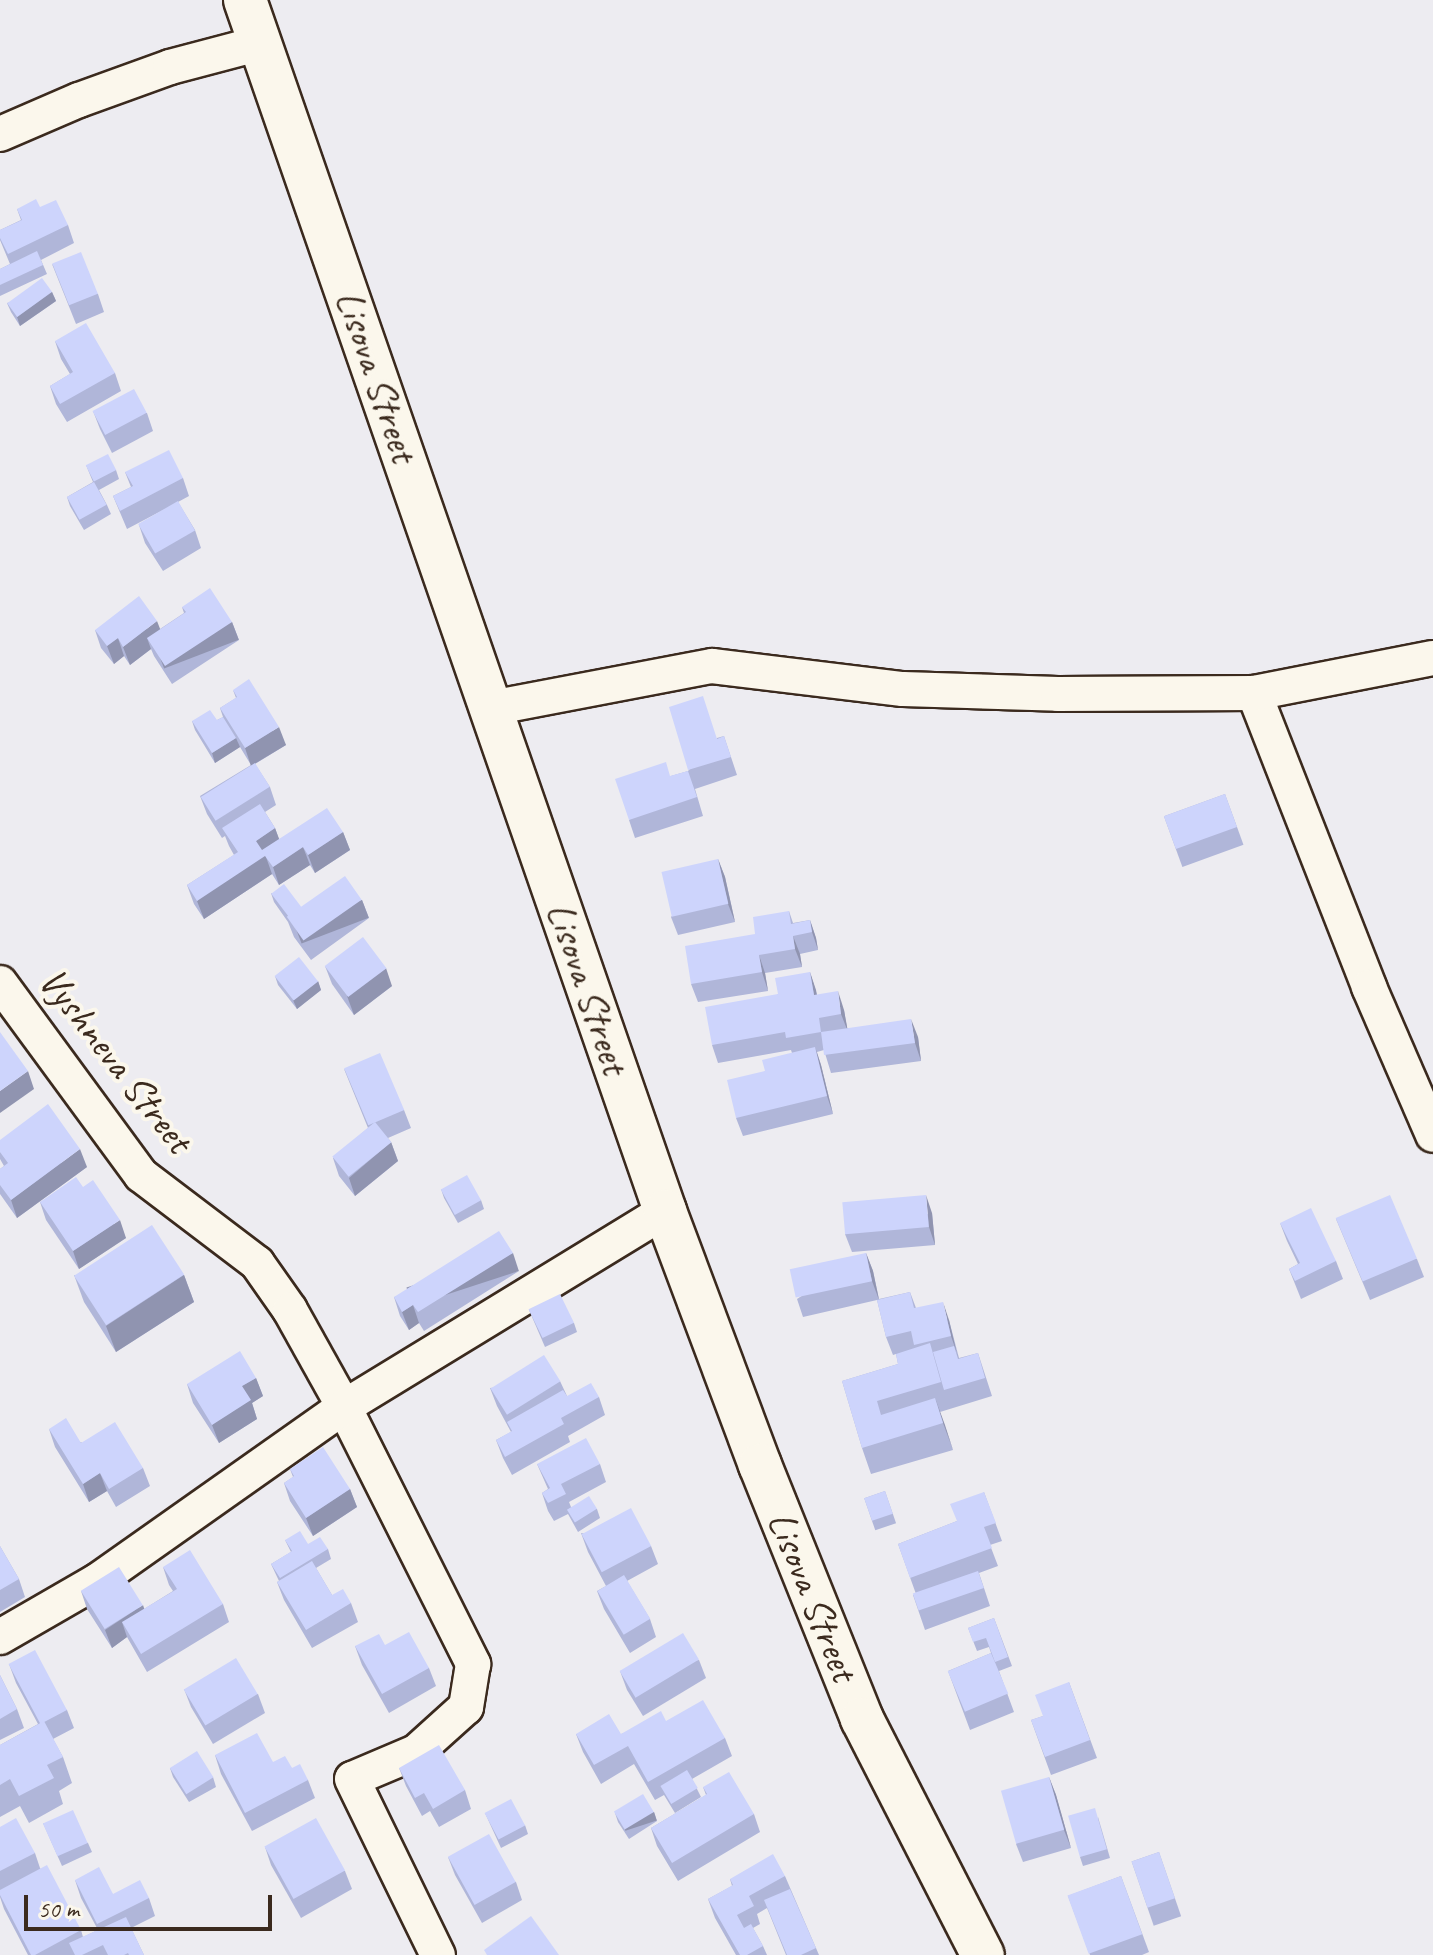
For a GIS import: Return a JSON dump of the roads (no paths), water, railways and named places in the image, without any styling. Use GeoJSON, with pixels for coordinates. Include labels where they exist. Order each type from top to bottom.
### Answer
{"type":"FeatureCollection","features":[{"type":"Feature","properties":{"kind":"street","name":"Lisova Street"},"geometry":{"type":"LineString","coordinates":[[245,0],[665,1211],[862,1719],[983,1955]]}},
{"type":"Feature","properties":{"kind":"street"},"geometry":{"type":"LineString","coordinates":[[0,134],[79,100],[170,67],[261,43]]}},
{"type":"Feature","properties":{"kind":"street"},"geometry":{"type":"LineString","coordinates":[[491,708],[712,666],[903,689],[1058,694],[1254,693],[1433,658]]}},
{"type":"Feature","properties":{"kind":"street"},"geometry":{"type":"LineString","coordinates":[[1254,693],[1369,987],[1433,1135]]}},
{"type":"Feature","properties":{"kind":"street","name":"Vyshneva Street"},"geometry":{"type":"LineString","coordinates":[[0,983],[141,1175],[257,1263],[290,1310],[344,1407],[473,1664],[466,1707],[416,1752],[352,1779],[438,1955]]}},
{"type":"Feature","properties":{"kind":"street"},"geometry":{"type":"LineString","coordinates":[[0,1637],[97,1581],[344,1407],[665,1211]]}}]}
